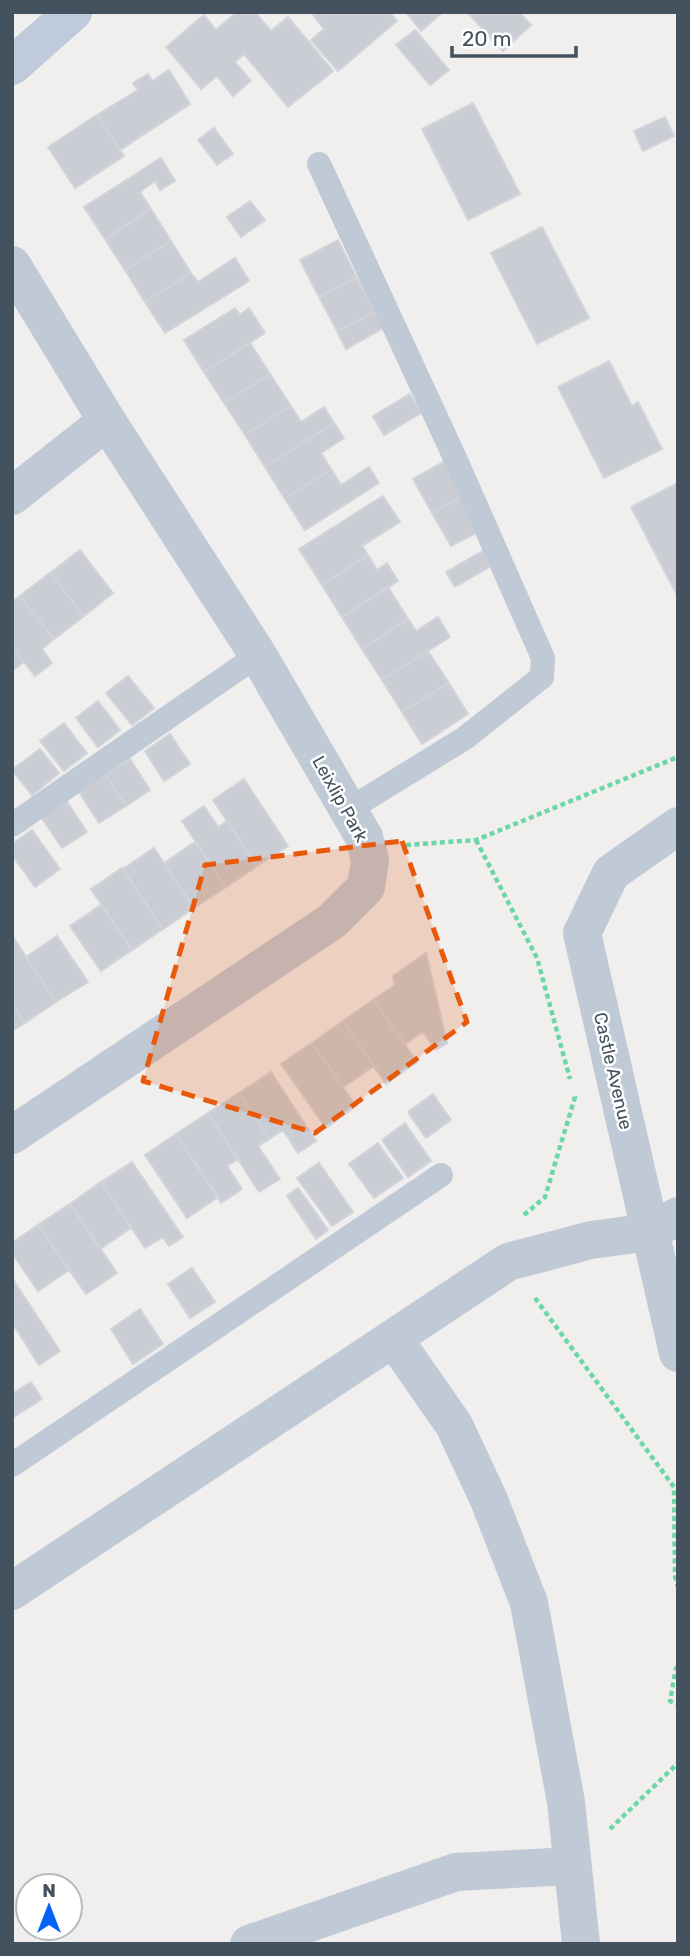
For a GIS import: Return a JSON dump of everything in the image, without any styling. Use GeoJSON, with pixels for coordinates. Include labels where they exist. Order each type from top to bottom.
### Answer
{"type":"FeatureCollection","features":[{"type":"Feature","properties":{"kind":"main road"},"geometry":{"type":"LineString","coordinates":[[12,66],[73,12]]}},
{"type":"Feature","properties":{"kind":"street","name":"Leixlip Park"},"geometry":{"type":"LineString","coordinates":[[12,265],[107,421],[258,655],[364,837],[370,860],[366,887],[332,921],[12,1135]]}},
{"type":"Feature","properties":{"kind":"street"},"geometry":{"type":"LineString","coordinates":[[12,496],[107,421]]}},
{"type":"Feature","properties":{"kind":"street","name":"Castle Avenue"},"geometry":{"type":"LineString","coordinates":[[678,826],[611,873],[582,933],[664,1224],[678,1353]]}},
{"type":"Feature","properties":{"kind":"street"},"geometry":{"type":"LineString","coordinates":[[12,1591],[508,1262],[664,1224]]}},
{"type":"Feature","properties":{"kind":"street"},"geometry":{"type":"LineString","coordinates":[[394,1339],[454,1425],[489,1500],[529,1603],[566,1802],[580,1944]]}},
{"type":"Feature","properties":{"kind":"street"},"geometry":{"type":"LineString","coordinates":[[249,1944],[456,1872],[572,1866]]}},
{"type":"Feature","properties":{"kind":"lane"},"geometry":{"type":"LineString","coordinates":[[318,164],[455,458],[543,658],[542,677],[465,738],[348,810]]}},
{"type":"Feature","properties":{"kind":"lane"},"geometry":{"type":"LineString","coordinates":[[12,825],[258,655]]}},
{"type":"Feature","properties":{"kind":"lane"},"geometry":{"type":"LineString","coordinates":[[12,1465],[441,1175]]}},
{"type":"Feature","properties":{"kind":"path"},"geometry":{"type":"LineString","coordinates":[[367,848],[475,840],[678,757]]}},
{"type":"Feature","properties":{"kind":"path"},"geometry":{"type":"LineString","coordinates":[[508,1262],[674,1487],[675,1577],[678,1587]]}},
{"type":"Feature","properties":{"kind":"path"},"geometry":{"type":"LineString","coordinates":[[678,1667],[670,1701],[678,1705]]}},
{"type":"Feature","properties":{"kind":"path"},"geometry":{"type":"LineString","coordinates":[[572,1866],[678,1763]]}},
{"type":"Feature","properties":{"kind":"highlighted area"},"geometry":{"type":"Polygon","coordinates":[[[402,841],[467,1022],[315,1133],[143,1081],[205,865],[402,841]]]}},
{"type":"Feature","properties":{"kind":"building"},"geometry":{"type":"Polygon","coordinates":[[[237,12],[255,12],[271,31],[288,17],[333,71],[288,107],[244,54],[235,62],[251,81],[233,96],[217,76],[201,89],[166,47],[204,15],[216,30],[237,12]]]}},
{"type":"Feature","properties":{"kind":"building"},"geometry":{"type":"Polygon","coordinates":[[[311,12],[389,12],[397,21],[338,71],[311,40],[324,29],[311,12]]]}},
{"type":"Feature","properties":{"kind":"building"},"geometry":{"type":"Polygon","coordinates":[[[406,12],[443,12],[421,31],[406,12]]]}},
{"type":"Feature","properties":{"kind":"building"},"geometry":{"type":"Polygon","coordinates":[[[467,12],[519,12],[531,25],[503,51],[467,12]]]}},
{"type":"Feature","properties":{"kind":"building"},"geometry":{"type":"Polygon","coordinates":[[[415,30],[449,70],[430,85],[396,45],[415,30]]]}},
{"type":"Feature","properties":{"kind":"building"},"geometry":{"type":"Polygon","coordinates":[[[169,70],[190,104],[120,150],[97,115],[138,90],[133,83],[148,74],[152,81],[169,70]]]}},
{"type":"Feature","properties":{"kind":"building"},"geometry":{"type":"Polygon","coordinates":[[[473,103],[520,194],[468,220],[422,129],[473,103]]]}},
{"type":"Feature","properties":{"kind":"building"},"geometry":{"type":"Polygon","coordinates":[[[97,115],[124,156],[75,188],[48,147],[97,115]]]}},
{"type":"Feature","properties":{"kind":"building"},"geometry":{"type":"Polygon","coordinates":[[[665,117],[674,136],[643,151],[634,131],[665,117]]]}},
{"type":"Feature","properties":{"kind":"building"},"geometry":{"type":"Polygon","coordinates":[[[214,128],[233,154],[217,165],[198,140],[214,128]]]}},
{"type":"Feature","properties":{"kind":"building"},"geometry":{"type":"Polygon","coordinates":[[[161,158],[175,181],[160,190],[155,181],[140,192],[151,209],[105,239],[84,207],[161,158]]]}},
{"type":"Feature","properties":{"kind":"building"},"geometry":{"type":"Polygon","coordinates":[[[250,201],[265,220],[241,237],[227,217],[250,201]]]}},
{"type":"Feature","properties":{"kind":"building"},"geometry":{"type":"Polygon","coordinates":[[[151,209],[171,241],[125,270],[105,239],[151,209]]]}},
{"type":"Feature","properties":{"kind":"building"},"geometry":{"type":"Polygon","coordinates":[[[542,227],[589,318],[537,344],[491,253],[542,227]]]}},
{"type":"Feature","properties":{"kind":"building"},"geometry":{"type":"Polygon","coordinates":[[[338,240],[357,278],[319,297],[300,260],[338,240]]]}},
{"type":"Feature","properties":{"kind":"building"},"geometry":{"type":"Polygon","coordinates":[[[171,241],[191,273],[145,302],[125,270],[171,241]]]}},
{"type":"Feature","properties":{"kind":"building"},"geometry":{"type":"Polygon","coordinates":[[[235,258],[249,281],[165,333],[145,302],[191,273],[198,282],[235,258]]]}},
{"type":"Feature","properties":{"kind":"building"},"geometry":{"type":"Polygon","coordinates":[[[357,278],[375,312],[337,331],[319,297],[357,278]]]}},
{"type":"Feature","properties":{"kind":"building"},"geometry":{"type":"Polygon","coordinates":[[[235,308],[240,315],[249,308],[265,333],[204,372],[184,340],[235,308]]]}},
{"type":"Feature","properties":{"kind":"building"},"geometry":{"type":"Polygon","coordinates":[[[375,312],[383,328],[346,349],[337,331],[375,312]]]}},
{"type":"Feature","properties":{"kind":"building"},"geometry":{"type":"Polygon","coordinates":[[[250,343],[270,374],[224,403],[204,372],[250,343]]]}},
{"type":"Feature","properties":{"kind":"building"},"geometry":{"type":"Polygon","coordinates":[[[609,361],[632,406],[638,402],[662,449],[604,478],[558,387],[609,361]]]}},
{"type":"Feature","properties":{"kind":"building"},"geometry":{"type":"Polygon","coordinates":[[[270,374],[291,406],[245,435],[224,403],[270,374]]]}},
{"type":"Feature","properties":{"kind":"building"},"geometry":{"type":"Polygon","coordinates":[[[410,394],[421,413],[384,435],[373,416],[410,394]]]}},
{"type":"Feature","properties":{"kind":"building"},"geometry":{"type":"Polygon","coordinates":[[[291,406],[301,422],[324,407],[334,423],[265,467],[245,435],[291,406]]]}},
{"type":"Feature","properties":{"kind":"building"},"geometry":{"type":"Polygon","coordinates":[[[334,423],[344,438],[321,453],[331,469],[285,499],[265,467],[334,423]]]}},
{"type":"Feature","properties":{"kind":"building"},"geometry":{"type":"Polygon","coordinates":[[[445,461],[460,497],[432,513],[413,479],[445,461]]]}},
{"type":"Feature","properties":{"kind":"building"},"geometry":{"type":"Polygon","coordinates":[[[369,467],[379,483],[305,530],[285,499],[331,469],[341,485],[369,467]]]}},
{"type":"Feature","properties":{"kind":"building"},"geometry":{"type":"Polygon","coordinates":[[[678,483],[678,597],[631,507],[678,483]]]}},
{"type":"Feature","properties":{"kind":"building"},"geometry":{"type":"Polygon","coordinates":[[[383,496],[400,522],[362,546],[368,555],[322,585],[299,549],[383,496]]]}},
{"type":"Feature","properties":{"kind":"building"},"geometry":{"type":"Polygon","coordinates":[[[460,497],[476,533],[451,546],[432,513],[460,497]]]}},
{"type":"Feature","properties":{"kind":"building"},"geometry":{"type":"Polygon","coordinates":[[[80,550],[113,593],[84,616],[50,573],[80,550]]]}},
{"type":"Feature","properties":{"kind":"building"},"geometry":{"type":"Polygon","coordinates":[[[483,551],[491,566],[455,587],[446,572],[483,551]]]}},
{"type":"Feature","properties":{"kind":"building"},"geometry":{"type":"Polygon","coordinates":[[[368,555],[377,570],[387,563],[398,581],[342,617],[322,585],[368,555]]]}},
{"type":"Feature","properties":{"kind":"building"},"geometry":{"type":"Polygon","coordinates":[[[50,573],[84,616],[54,639],[20,596],[50,573]]]}},
{"type":"Feature","properties":{"kind":"building"},"geometry":{"type":"Polygon","coordinates":[[[388,587],[408,619],[362,649],[342,617],[388,587]]]}},
{"type":"Feature","properties":{"kind":"building"},"geometry":{"type":"Polygon","coordinates":[[[20,596],[54,639],[42,649],[52,663],[35,676],[12,647],[12,602],[20,596]]]}},
{"type":"Feature","properties":{"kind":"building"},"geometry":{"type":"Polygon","coordinates":[[[438,617],[450,637],[382,680],[362,649],[408,619],[416,631],[438,617]]]}},
{"type":"Feature","properties":{"kind":"building"},"geometry":{"type":"Polygon","coordinates":[[[12,647],[24,662],[12,671],[12,647]]]}},
{"type":"Feature","properties":{"kind":"building"},"geometry":{"type":"Polygon","coordinates":[[[428,651],[449,683],[402,712],[382,680],[428,651]]]}},
{"type":"Feature","properties":{"kind":"building"},"geometry":{"type":"Polygon","coordinates":[[[128,676],[154,708],[132,725],[106,693],[128,676]]]}},
{"type":"Feature","properties":{"kind":"building"},"geometry":{"type":"Polygon","coordinates":[[[449,683],[468,714],[422,744],[402,712],[449,683]]]}},
{"type":"Feature","properties":{"kind":"building"},"geometry":{"type":"Polygon","coordinates":[[[98,701],[120,730],[98,747],[76,718],[98,701]]]}},
{"type":"Feature","properties":{"kind":"building"},"geometry":{"type":"Polygon","coordinates":[[[64,723],[87,753],[64,771],[40,741],[64,723]]]}},
{"type":"Feature","properties":{"kind":"building"},"geometry":{"type":"Polygon","coordinates":[[[170,734],[190,764],[164,781],[145,751],[170,734]]]}},
{"type":"Feature","properties":{"kind":"building"},"geometry":{"type":"Polygon","coordinates":[[[40,749],[59,773],[32,795],[12,770],[40,749]]]}},
{"type":"Feature","properties":{"kind":"building"},"geometry":{"type":"Polygon","coordinates":[[[130,759],[150,790],[126,806],[106,775],[130,759]]]}},
{"type":"Feature","properties":{"kind":"building"},"geometry":{"type":"Polygon","coordinates":[[[106,775],[126,806],[99,823],[79,792],[106,775]]]}},
{"type":"Feature","properties":{"kind":"building"},"geometry":{"type":"Polygon","coordinates":[[[244,779],[288,846],[257,866],[213,800],[244,779]]]}},
{"type":"Feature","properties":{"kind":"building"},"geometry":{"type":"Polygon","coordinates":[[[66,800],[87,832],[62,848],[41,817],[66,800]]]}},
{"type":"Feature","properties":{"kind":"building"},"geometry":{"type":"Polygon","coordinates":[[[204,806],[218,827],[227,821],[257,866],[226,887],[182,821],[204,806]]]}},
{"type":"Feature","properties":{"kind":"building"},"geometry":{"type":"Polygon","coordinates":[[[32,830],[60,869],[35,887],[12,855],[12,844],[32,830]]]}},
{"type":"Feature","properties":{"kind":"building"},"geometry":{"type":"Polygon","coordinates":[[[195,842],[226,887],[194,908],[164,863],[195,842]]]}},
{"type":"Feature","properties":{"kind":"building"},"geometry":{"type":"Polygon","coordinates":[[[154,848],[194,908],[163,929],[123,869],[154,848]]]}},
{"type":"Feature","properties":{"kind":"building"},"geometry":{"type":"Polygon","coordinates":[[[122,868],[163,929],[132,950],[91,889],[122,868]]]}},
{"type":"Feature","properties":{"kind":"building"},"geometry":{"type":"Polygon","coordinates":[[[101,905],[132,950],[101,971],[70,926],[101,905]]]}},
{"type":"Feature","properties":{"kind":"building"},"geometry":{"type":"Polygon","coordinates":[[[57,936],[88,982],[56,1002],[26,957],[57,936]]]}},
{"type":"Feature","properties":{"kind":"building"},"geometry":{"type":"Polygon","coordinates":[[[13,937],[56,1002],[25,1023],[12,1004],[13,937]]]}},
{"type":"Feature","properties":{"kind":"building"},"geometry":{"type":"Polygon","coordinates":[[[426,953],[447,1043],[436,1050],[423,1032],[405,1044],[373,1000],[395,985],[393,976],[426,953]]]}},
{"type":"Feature","properties":{"kind":"building"},"geometry":{"type":"Polygon","coordinates":[[[373,1000],[417,1062],[386,1084],[343,1021],[373,1000]]]}},
{"type":"Feature","properties":{"kind":"building"},"geometry":{"type":"Polygon","coordinates":[[[12,1004],[25,1023],[12,1031],[12,1004]]]}},
{"type":"Feature","properties":{"kind":"building"},"geometry":{"type":"Polygon","coordinates":[[[343,1021],[374,1066],[343,1087],[312,1043],[343,1021]]]}},
{"type":"Feature","properties":{"kind":"building"},"geometry":{"type":"Polygon","coordinates":[[[312,1043],[356,1106],[326,1128],[281,1064],[312,1043]]]}},
{"type":"Feature","properties":{"kind":"building"},"geometry":{"type":"Polygon","coordinates":[[[271,1072],[316,1141],[298,1153],[283,1130],[269,1139],[239,1093],[271,1072]]]}},
{"type":"Feature","properties":{"kind":"building"},"geometry":{"type":"Polygon","coordinates":[[[239,1093],[269,1139],[258,1146],[280,1179],[259,1192],[208,1113],[239,1093]]]}},
{"type":"Feature","properties":{"kind":"building"},"geometry":{"type":"Polygon","coordinates":[[[433,1094],[451,1120],[426,1138],[408,1112],[433,1094]]]}},
{"type":"Feature","properties":{"kind":"building"},"geometry":{"type":"Polygon","coordinates":[[[208,1113],[238,1159],[227,1166],[242,1189],[221,1203],[176,1134],[208,1113]]]}},
{"type":"Feature","properties":{"kind":"building"},"geometry":{"type":"Polygon","coordinates":[[[405,1123],[431,1161],[408,1177],[382,1140],[405,1123]]]}},
{"type":"Feature","properties":{"kind":"building"},"geometry":{"type":"Polygon","coordinates":[[[176,1134],[218,1197],[187,1218],[145,1155],[176,1134]]]}},
{"type":"Feature","properties":{"kind":"building"},"geometry":{"type":"Polygon","coordinates":[[[378,1143],[403,1178],[374,1198],[349,1164],[378,1143]]]}},
{"type":"Feature","properties":{"kind":"building"},"geometry":{"type":"Polygon","coordinates":[[[132,1162],[183,1237],[169,1246],[163,1237],[145,1248],[101,1182],[132,1162]]]}},
{"type":"Feature","properties":{"kind":"building"},"geometry":{"type":"Polygon","coordinates":[[[319,1163],[353,1212],[332,1226],[297,1178],[319,1163]]]}},
{"type":"Feature","properties":{"kind":"building"},"geometry":{"type":"Polygon","coordinates":[[[101,1182],[131,1228],[100,1249],[70,1204],[101,1182]]]}},
{"type":"Feature","properties":{"kind":"building"},"geometry":{"type":"Polygon","coordinates":[[[298,1188],[328,1230],[316,1239],[287,1196],[298,1188]]]}},
{"type":"Feature","properties":{"kind":"building"},"geometry":{"type":"Polygon","coordinates":[[[70,1204],[117,1273],[86,1294],[38,1225],[70,1204]]]}},
{"type":"Feature","properties":{"kind":"building"},"geometry":{"type":"Polygon","coordinates":[[[38,1225],[69,1270],[38,1291],[12,1253],[12,1243],[38,1225]]]}},
{"type":"Feature","properties":{"kind":"building"},"geometry":{"type":"Polygon","coordinates":[[[192,1268],[215,1302],[190,1318],[168,1284],[192,1268]]]}},
{"type":"Feature","properties":{"kind":"building"},"geometry":{"type":"Polygon","coordinates":[[[12,1278],[60,1351],[39,1365],[15,1327],[12,1329],[12,1278]]]}},
{"type":"Feature","properties":{"kind":"building"},"geometry":{"type":"Polygon","coordinates":[[[140,1309],[163,1344],[133,1364],[111,1329],[140,1309]]]}},
{"type":"Feature","properties":{"kind":"building"},"geometry":{"type":"Polygon","coordinates":[[[31,1382],[42,1399],[14,1417],[12,1394],[31,1382]]]}}]}
